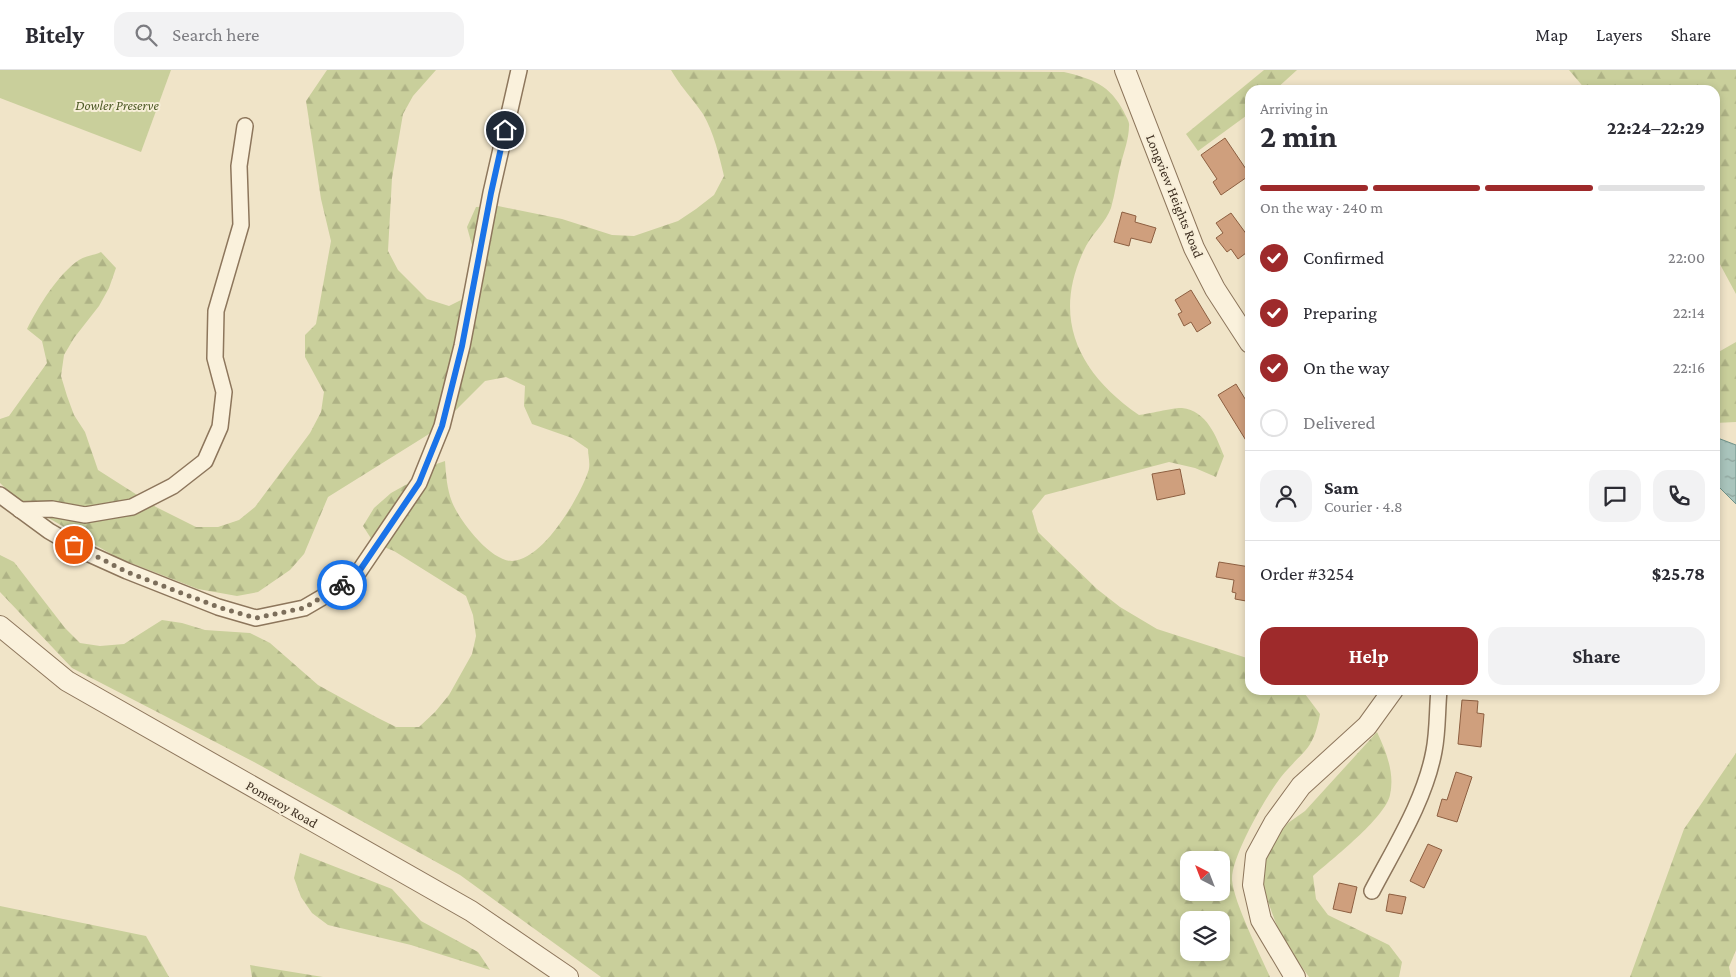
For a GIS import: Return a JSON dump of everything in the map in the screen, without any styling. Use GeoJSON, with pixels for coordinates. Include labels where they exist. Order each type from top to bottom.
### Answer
{"type":"FeatureCollection","features":[{"type":"Feature","properties":{"kind":"street"},"geometry":{"type":"LineString","coordinates":[[0,495],[49,530],[87,553],[127,572],[218,607],[256,618],[304,608],[358,573],[419,483],[442,426],[462,346],[491,193],[519,70]]}},
{"type":"Feature","properties":{"kind":"street","name":"Longview Heights Road"},"geometry":{"type":"LineString","coordinates":[[1125,70],[1194,248],[1215,288],[1245,335]]}},
{"type":"Feature","properties":{"kind":"street"},"geometry":{"type":"LineString","coordinates":[[20,510],[52,509],[85,515],[132,507],[173,486],[205,461],[220,427],[224,392],[215,358],[216,311],[234,255],[240,225],[240,166],[245,126]]}},
{"type":"Feature","properties":{"kind":"street","name":"Pomeroy Road"},"geometry":{"type":"LineString","coordinates":[[0,626],[67,681],[470,911],[568,977]]}},
{"type":"Feature","properties":{"kind":"street"},"geometry":{"type":"LineString","coordinates":[[1294,977],[1261,920],[1253,885],[1256,856],[1274,823],[1301,786],[1367,726],[1389,695]]}},
{"type":"Feature","properties":{"kind":"street"},"geometry":{"type":"LineString","coordinates":[[1372,891],[1416,804],[1430,769],[1435,750],[1439,695]]}},
{"type":"Feature","properties":{"kind":"green space","name":"Dowler Preserve"},"geometry":{"type":"Polygon","coordinates":[[[0,70],[171,70],[141,152],[0,98],[0,70]]]}},
{"type":"Feature","properties":{"kind":"green space"},"geometry":{"type":"Polygon","coordinates":[[[327,70],[436,70],[413,96],[403,114],[392,178],[388,251],[398,270],[427,299],[449,306],[469,296],[481,278],[467,227],[476,207],[498,206],[562,219],[612,235],[634,236],[678,221],[714,195],[724,176],[713,136],[703,114],[671,70],[1064,72],[1084,77],[1107,89],[1124,112],[1129,123],[1129,131],[1111,208],[1086,246],[1075,272],[1071,296],[1071,320],[1076,341],[1086,362],[1100,381],[1118,399],[1139,415],[1179,408],[1191,410],[1204,419],[1218,440],[1224,456],[1216,477],[1195,468],[1169,462],[1045,495],[1032,511],[1038,532],[1097,589],[1120,607],[1157,629],[1245,657],[1245,695],[1306,695],[1320,714],[1310,744],[1281,777],[1250,827],[1233,870],[1232,880],[1237,902],[1270,977],[601,977],[460,875],[254,762],[72,668],[0,592],[0,555],[14,562],[65,628],[80,643],[100,646],[124,644],[162,620],[182,623],[205,630],[250,633],[270,643],[318,685],[396,727],[419,727],[449,695],[472,654],[476,636],[473,615],[466,596],[394,551],[374,543],[363,526],[374,508],[391,493],[409,483],[425,468],[445,461],[450,497],[461,519],[485,547],[503,559],[512,561],[524,558],[536,550],[558,526],[577,497],[588,472],[588,449],[572,438],[532,424],[524,406],[525,386],[506,377],[485,381],[437,429],[328,497],[304,554],[290,570],[258,592],[237,596],[198,589],[118,558],[19,501],[0,483],[0,419],[9,416],[47,363],[42,341],[27,329],[56,282],[71,266],[84,257],[101,252],[116,268],[109,288],[99,306],[74,338],[64,355],[61,376],[74,415],[85,432],[98,470],[156,507],[196,527],[218,527],[239,520],[255,507],[310,433],[321,412],[324,392],[305,357],[305,335],[316,324],[331,241],[321,199],[306,101],[327,70]]]}},
{"type":"Feature","properties":{"kind":"green space"},"geometry":{"type":"Polygon","coordinates":[[[1264,70],[1297,70],[1280,85],[1246,85],[1264,70]]]}},
{"type":"Feature","properties":{"kind":"green space"},"geometry":{"type":"Polygon","coordinates":[[[1569,70],[1736,70],[1736,294],[1720,264],[1720,85],[1582,85],[1569,70]]]}},
{"type":"Feature","properties":{"kind":"green space"},"geometry":{"type":"Polygon","coordinates":[[[1245,86],[1245,117],[1198,151],[1186,134],[1245,86]]]}},
{"type":"Feature","properties":{"kind":"green space"},"geometry":{"type":"Polygon","coordinates":[[[1736,342],[1736,422],[1720,423],[1720,351],[1736,342]]]}},
{"type":"Feature","properties":{"kind":"green space"},"geometry":{"type":"Polygon","coordinates":[[[1377,732],[1390,770],[1391,787],[1386,804],[1379,815],[1357,838],[1313,876],[1316,899],[1328,915],[1389,945],[1402,962],[1399,977],[1309,977],[1281,937],[1260,880],[1265,859],[1273,840],[1288,823],[1305,811],[1377,732]]]}},
{"type":"Feature","properties":{"kind":"green space"},"geometry":{"type":"Polygon","coordinates":[[[1736,753],[1736,950],[1729,967],[1731,977],[1630,977],[1684,829],[1736,753]]]}},
{"type":"Feature","properties":{"kind":"green space"},"geometry":{"type":"Polygon","coordinates":[[[300,853],[392,889],[421,921],[478,952],[490,970],[411,945],[328,925],[312,913],[301,897],[294,878],[300,853]]]}},
{"type":"Feature","properties":{"kind":"green space"},"geometry":{"type":"Polygon","coordinates":[[[0,906],[146,936],[169,977],[0,977],[0,906]]]}},
{"type":"Feature","properties":{"kind":"green space"},"geometry":{"type":"Polygon","coordinates":[[[250,965],[323,977],[252,977],[250,965]]]}},
{"type":"Feature","properties":{"kind":"water"},"geometry":{"type":"Polygon","coordinates":[[[1720,439],[1736,445],[1736,504],[1720,488],[1720,439]]]}},
{"type":"Feature","properties":{"kind":"building"},"geometry":{"type":"Polygon","coordinates":[[[1225,138],[1245,168],[1245,178],[1221,195],[1213,182],[1217,179],[1201,155],[1225,138]]]}},
{"type":"Feature","properties":{"kind":"building"},"geometry":{"type":"Polygon","coordinates":[[[1122,212],[1136,216],[1135,222],[1156,228],[1151,243],[1131,238],[1129,246],[1114,242],[1122,212]]]}},
{"type":"Feature","properties":{"kind":"building"},"geometry":{"type":"Polygon","coordinates":[[[1231,213],[1245,232],[1245,254],[1238,259],[1231,249],[1227,252],[1216,238],[1223,233],[1216,223],[1231,213]]]}},
{"type":"Feature","properties":{"kind":"building"},"geometry":{"type":"Polygon","coordinates":[[[1191,290],[1211,323],[1197,332],[1191,322],[1184,326],[1178,314],[1182,312],[1175,300],[1191,290]]]}},
{"type":"Feature","properties":{"kind":"building"},"geometry":{"type":"Polygon","coordinates":[[[1236,384],[1245,399],[1245,439],[1218,395],[1236,384]]]}},
{"type":"Feature","properties":{"kind":"building"},"geometry":{"type":"Polygon","coordinates":[[[1180,469],[1185,494],[1157,500],[1152,474],[1180,469]]]}},
{"type":"Feature","properties":{"kind":"building"},"geometry":{"type":"Polygon","coordinates":[[[1219,562],[1245,566],[1245,601],[1235,599],[1236,593],[1232,592],[1234,580],[1216,577],[1219,562]]]}},
{"type":"Feature","properties":{"kind":"building"},"geometry":{"type":"Polygon","coordinates":[[[1462,700],[1478,701],[1477,713],[1484,714],[1481,747],[1458,744],[1462,700]]]}},
{"type":"Feature","properties":{"kind":"building"},"geometry":{"type":"Polygon","coordinates":[[[1456,772],[1472,777],[1457,822],[1437,816],[1442,799],[1447,800],[1456,772]]]}},
{"type":"Feature","properties":{"kind":"building"},"geometry":{"type":"Polygon","coordinates":[[[1428,844],[1442,850],[1424,888],[1410,881],[1428,844]]]}},
{"type":"Feature","properties":{"kind":"building"},"geometry":{"type":"Polygon","coordinates":[[[1339,883],[1357,887],[1351,913],[1333,909],[1339,883]]]}},
{"type":"Feature","properties":{"kind":"building"},"geometry":{"type":"Polygon","coordinates":[[[1389,894],[1406,897],[1402,914],[1386,911],[1389,894]]]}},
{"type":"Feature","properties":{"kind":"way so far"},"geometry":{"type":"LineString","coordinates":[[74,545],[127,572],[218,607],[256,618],[304,608],[342,585]]}},
{"type":"Feature","properties":{"kind":"route"},"geometry":{"type":"LineString","coordinates":[[342,585],[358,573],[419,483],[442,426],[462,346],[505,130]]}}]}
